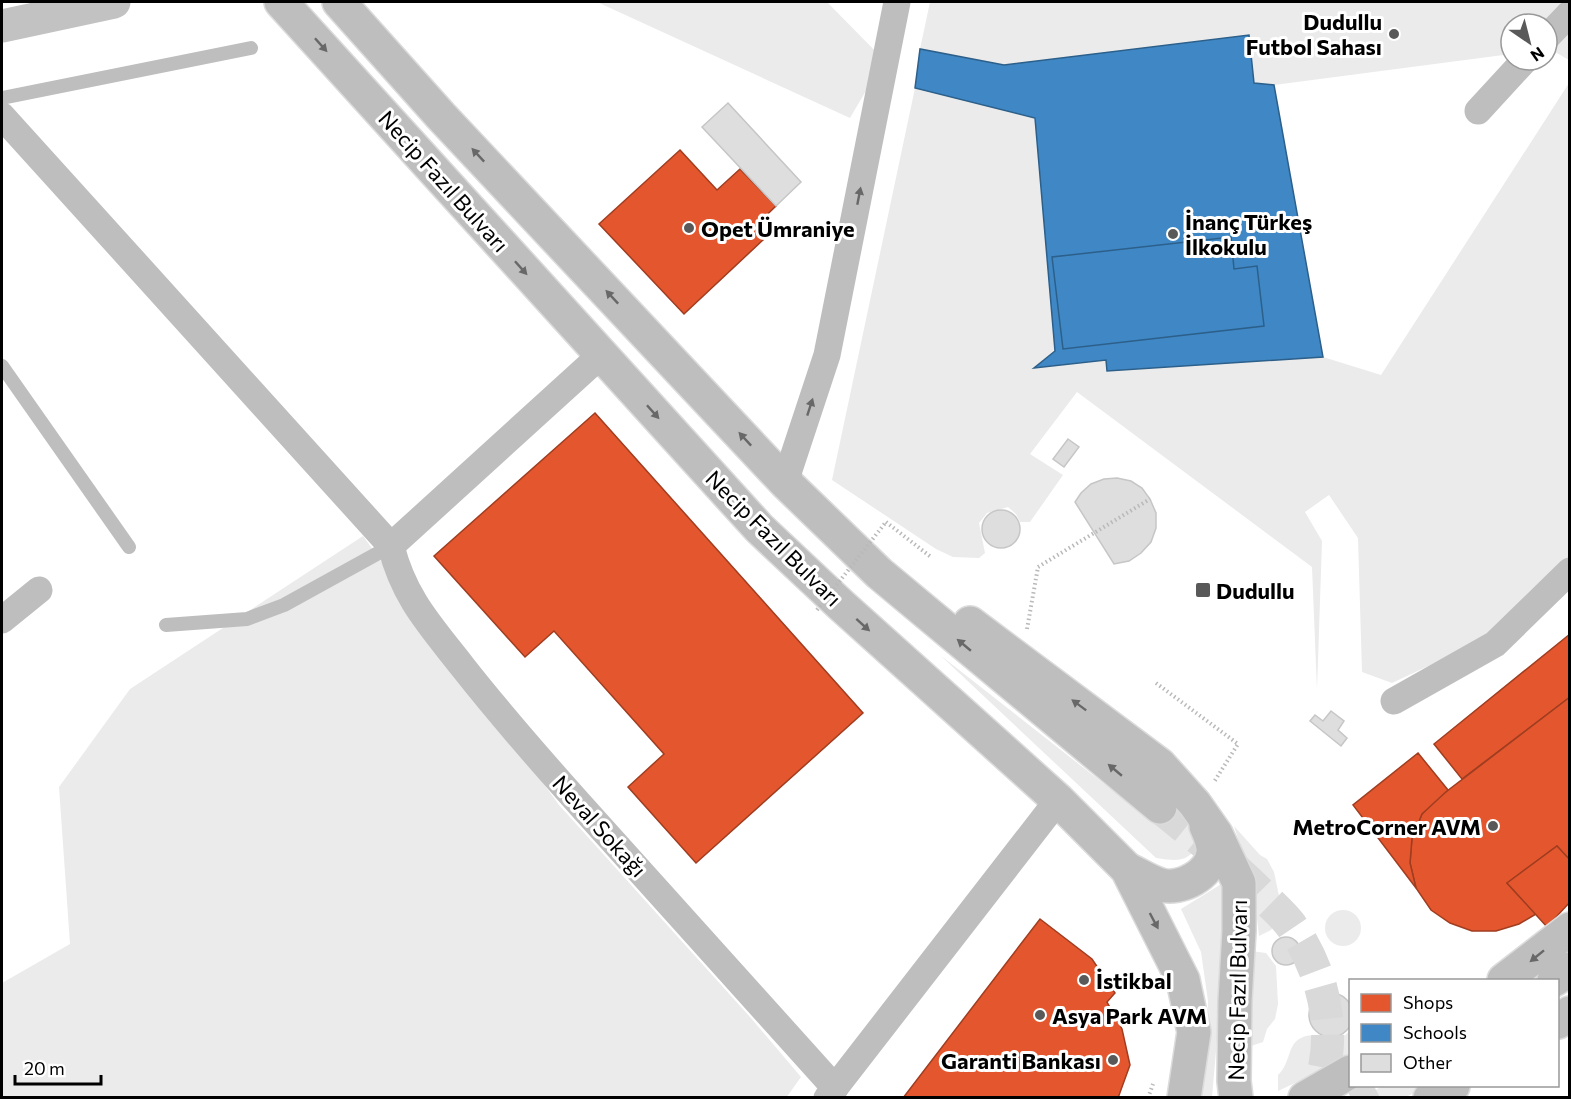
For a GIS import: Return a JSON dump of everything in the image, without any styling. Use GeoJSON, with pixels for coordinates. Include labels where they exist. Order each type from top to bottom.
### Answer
{"type":"FeatureCollection","features":[{"type":"Feature","properties":{"kind":"main road"},"geometry":{"type":"LineString","coordinates":[[2,26],[114,2]]}},
{"type":"Feature","properties":{"kind":"main road","name":"Necip Fazıl Bulvarı"},"geometry":{"type":"LineString","coordinates":[[281,2],[759,528],[1058,800],[1127,869],[1183,980],[1194,1032],[1184,1098]]}},
{"type":"Feature","properties":{"kind":"main road","name":"Necip Fazıl Bulvarı"},"geometry":{"type":"LineString","coordinates":[[339,2],[441,116],[785,482],[888,581],[1160,807]]}},
{"type":"Feature","properties":{"kind":"main road","name":"Necip Fazıl Bulvarı"},"geometry":{"type":"LineString","coordinates":[[785,482],[868,538],[972,625],[1160,765],[1204,794],[1216,834],[1239,883],[1234,1081],[1236,1098]]}},
{"type":"Feature","properties":{"kind":"main road"},"geometry":{"type":"LineString","coordinates":[[1127,869],[1162,885],[1178,885],[1193,880],[1209,866],[1213,854],[1204,794]]}},
{"type":"Feature","properties":{"kind":"main road"},"geometry":{"type":"LineString","coordinates":[[1506,979],[1569,929]]}},
{"type":"Feature","properties":{"kind":"main road"},"geometry":{"type":"LineString","coordinates":[[1556,979],[1569,969]]}},
{"type":"Feature","properties":{"kind":"main road"},"geometry":{"type":"LineString","coordinates":[[1305,1098],[1349,1073]]}},
{"type":"Feature","properties":{"kind":"main road"},"geometry":{"type":"LineString","coordinates":[[1430,1098],[1451,1087]]}},
{"type":"Feature","properties":{"kind":"street"},"geometry":{"type":"LineString","coordinates":[[785,482],[827,355],[897,2]]}},
{"type":"Feature","properties":{"kind":"street"},"geometry":{"type":"LineString","coordinates":[[1478,111],[1515,72]]}},
{"type":"Feature","properties":{"kind":"street"},"geometry":{"type":"LineString","coordinates":[[2,116],[391,546],[601,356]]}},
{"type":"Feature","properties":{"kind":"street","name":"Neval Sokağı"},"geometry":{"type":"LineString","coordinates":[[391,546],[397,571],[405,588],[420,611],[480,688],[546,767],[831,1093]]}},
{"type":"Feature","properties":{"kind":"street"},"geometry":{"type":"LineString","coordinates":[[1394,702],[1495,644],[1569,571]]}},
{"type":"Feature","properties":{"kind":"street"},"geometry":{"type":"LineString","coordinates":[[2,620],[39,590]]}},
{"type":"Feature","properties":{"kind":"street"},"geometry":{"type":"LineString","coordinates":[[831,1093],[1058,800]]}},
{"type":"Feature","properties":{"kind":"lane"},"geometry":{"type":"LineString","coordinates":[[2,98],[251,48]]}},
{"type":"Feature","properties":{"kind":"lane"},"geometry":{"type":"LineString","coordinates":[[2,366],[129,546]]}},
{"type":"Feature","properties":{"kind":"lane"},"geometry":{"type":"LineString","coordinates":[[166,625],[247,618],[284,605],[391,546]]}},
{"type":"Feature","properties":{"kind":"path"},"geometry":{"type":"LineString","coordinates":[[1027,631],[1038,567],[1150,499]]}},
{"type":"Feature","properties":{"kind":"path"},"geometry":{"type":"LineString","coordinates":[[817,610],[886,522],[931,557]]}},
{"type":"Feature","properties":{"kind":"path"},"geometry":{"type":"LineString","coordinates":[[1156,683],[1238,744],[1204,794]]}},
{"type":"Feature","properties":{"kind":"path"},"geometry":{"type":"LineString","coordinates":[[1148,1098],[1155,1077]]}},
{"type":"Feature","properties":{"kind":"shaded area"},"geometry":{"type":"Polygon","coordinates":[[[597,2],[827,2],[884,60],[850,118],[597,2]]]}},
{"type":"Feature","properties":{"kind":"shaded area"},"geometry":{"type":"Polygon","coordinates":[[[930,2],[1569,2],[1569,60],[1559,54],[1559,12],[1499,12],[1499,56],[1274,85],[1254,83],[1248,35],[1004,65],[920,49],[930,2]]]}},
{"type":"Feature","properties":{"kind":"shaded area"},"geometry":{"type":"Polygon","coordinates":[[[1569,83],[1569,557],[1488,638],[1392,683],[1362,672],[1358,538],[1329,495],[1305,512],[1322,541],[1317,690],[1312,567],[1077,392],[1030,454],[1063,475],[1030,522],[1020,522],[1016,514],[1008,507],[987,513],[979,523],[985,553],[979,558],[953,557],[936,549],[832,480],[915,88],[1035,118],[1055,351],[1035,368],[1106,360],[1108,371],[1323,357],[1381,375],[1569,83]]]}},
{"type":"Feature","properties":{"kind":"shaded area"},"geometry":{"type":"Polygon","coordinates":[[[363,536],[559,805],[801,1077],[786,1098],[2,1097],[2,983],[70,944],[59,787],[130,689],[363,536]]]}},
{"type":"Feature","properties":{"kind":"shaded area"},"geometry":{"type":"Polygon","coordinates":[[[940,655],[1150,820],[1168,794],[1201,836],[1193,851],[1179,860],[1156,858],[940,655]]]}},
{"type":"Feature","properties":{"kind":"shaded area"},"geometry":{"type":"Polygon","coordinates":[[[1234,826],[1260,855],[1267,859],[1274,872],[1282,910],[1281,918],[1271,930],[1259,936],[1253,885],[1234,826]]]}},
{"type":"Feature","properties":{"kind":"shaded area"},"geometry":{"type":"Polygon","coordinates":[[[1223,883],[1224,959],[1212,1097],[1196,1097],[1207,1046],[1208,1001],[1201,952],[1181,909],[1223,883]]]}},
{"type":"Feature","properties":{"kind":"shaded area"},"geometry":{"type":"Polygon","coordinates":[[[1343,910],[1356,915],[1361,928],[1356,941],[1343,946],[1330,941],[1325,928],[1330,915],[1343,910]]]}},
{"type":"Feature","properties":{"kind":"shaded area"},"geometry":{"type":"Polygon","coordinates":[[[1251,951],[1266,953],[1276,966],[1278,1004],[1275,1019],[1267,1029],[1263,1042],[1251,1046],[1248,1000],[1251,951]]]}},
{"type":"Feature","properties":{"kind":"shaded area"},"geometry":{"type":"Polygon","coordinates":[[[1349,1031],[1349,1057],[1278,1091],[1278,1075],[1298,1040],[1310,1036],[1338,1039],[1349,1031]]]}},
{"type":"Feature","properties":{"kind":"shaded area"},"geometry":{"type":"Polygon","coordinates":[[[1380,1087],[1426,1087],[1406,1097],[1363,1098],[1380,1087]]]}},
{"type":"Feature","properties":{"kind":"building: Shops"},"geometry":{"type":"Polygon","coordinates":[[[680,150],[717,190],[740,169],[776,206],[753,228],[764,239],[684,314],[599,224],[680,150]]]}},
{"type":"Feature","properties":{"kind":"building: Shops"},"geometry":{"type":"Polygon","coordinates":[[[595,413],[863,713],[696,863],[628,787],[664,754],[554,631],[525,657],[434,556],[595,413]]]}},
{"type":"Feature","properties":{"kind":"building: Shops"},"geometry":{"type":"Polygon","coordinates":[[[1570,634],[1570,697],[1462,779],[1434,744],[1570,634]]]}},
{"type":"Feature","properties":{"kind":"building: Shops","name":"MetroCorner AVM"},"geometry":{"type":"Polygon","coordinates":[[[1570,697],[1570,860],[1557,846],[1507,883],[1536,914],[1519,924],[1496,931],[1472,931],[1450,923],[1431,910],[1416,888],[1410,863],[1412,838],[1422,814],[1434,801],[1570,697]]]}},
{"type":"Feature","properties":{"kind":"building: Shops"},"geometry":{"type":"Polygon","coordinates":[[[1418,753],[1448,790],[1422,814],[1412,838],[1410,863],[1416,888],[1353,805],[1418,753]]]}},
{"type":"Feature","properties":{"kind":"building: Shops"},"geometry":{"type":"Polygon","coordinates":[[[1557,846],[1570,860],[1570,902],[1547,927],[1507,883],[1557,846]]]}},
{"type":"Feature","properties":{"kind":"building: Shops","name":"Asya Park AVM"},"geometry":{"type":"Polygon","coordinates":[[[1040,919],[1092,959],[1115,993],[1107,1002],[1122,1029],[1130,1065],[1118,1098],[903,1098],[1040,919]]]}},
{"type":"Feature","properties":{"kind":"building: Schools","name":"İnanç Türkeş İlkokulu"},"geometry":{"type":"Polygon","coordinates":[[[1249,35],[1254,83],[1274,85],[1323,357],[1107,371],[1106,360],[1034,368],[1055,351],[1035,118],[915,88],[920,49],[1004,65],[1249,35]]]}},
{"type":"Feature","properties":{"kind":"building: Schools"},"geometry":{"type":"Polygon","coordinates":[[[1231,237],[1234,269],[1257,266],[1264,326],[1063,349],[1052,257],[1231,237]]]}},
{"type":"Feature","properties":{"kind":"building: Other"},"geometry":{"type":"Polygon","coordinates":[[[728,103],[801,182],[776,206],[702,127],[728,103]]]}},
{"type":"Feature","properties":{"kind":"building: Other"},"geometry":{"type":"Polygon","coordinates":[[[1068,439],[1079,447],[1064,467],[1053,459],[1068,439]]]}},
{"type":"Feature","properties":{"kind":"building: Other"},"geometry":{"type":"Polygon","coordinates":[[[1117,478],[1131,481],[1142,488],[1156,513],[1156,528],[1151,542],[1141,553],[1129,561],[1114,564],[1075,502],[1091,484],[1104,479],[1117,478]]]}},
{"type":"Feature","properties":{"kind":"building: Other"},"geometry":{"type":"Polygon","coordinates":[[[1001,510],[1008,511],[1014,516],[1019,522],[1019,536],[1014,542],[1008,547],[1001,548],[994,547],[988,542],[983,536],[982,529],[983,522],[988,516],[994,511],[1001,510]]]}},
{"type":"Feature","properties":{"kind":"building: Other"},"geometry":{"type":"Polygon","coordinates":[[[1331,711],[1344,721],[1338,730],[1347,738],[1341,746],[1310,721],[1315,715],[1323,721],[1331,711]]]}},
{"type":"Feature","properties":{"kind":"building: Other"},"geometry":{"type":"Polygon","coordinates":[[[1286,937],[1296,941],[1300,951],[1296,961],[1286,965],[1276,961],[1272,951],[1276,941],[1286,937]]]}},
{"type":"Feature","properties":{"kind":"building: Other"},"geometry":{"type":"Polygon","coordinates":[[[1331,993],[1347,999],[1349,1027],[1347,1031],[1331,1037],[1315,1031],[1309,1015],[1315,999],[1331,993]]]}},
{"type":"Feature","properties":{"kind":"tunnel"},"geometry":{"type":"LineString","coordinates":[[1160,807],[1255,887],[1287,921],[1302,943],[1313,964],[1320,986],[1328,1031],[1323,1076],[1315,1098]]}},
{"type":"Feature","properties":{"kind":"tunnel"},"geometry":{"type":"LineString","coordinates":[[1351,1098],[1372,1087]]}},
{"type":"Feature","properties":{"kind":"place","name":"Dudullu Futbol Sahası"},"geometry":{"type":"Point","coordinates":[1394,34]}},
{"type":"Feature","properties":{"kind":"place","name":"Opet Ümraniye"},"geometry":{"type":"Point","coordinates":[689,228]}},
{"type":"Feature","properties":{"kind":"place","name":"İnanç Türkeş İlkokulu"},"geometry":{"type":"Point","coordinates":[1173,234]}},
{"type":"Feature","properties":{"kind":"place","name":"Dudullu"},"geometry":{"type":"Point","coordinates":[1203,590]}},
{"type":"Feature","properties":{"kind":"place","name":"MetroCorner AVM"},"geometry":{"type":"Point","coordinates":[1493,826]}},
{"type":"Feature","properties":{"kind":"place","name":"İstikbal"},"geometry":{"type":"Point","coordinates":[1084,980]}},
{"type":"Feature","properties":{"kind":"place","name":"Asya Park AVM"},"geometry":{"type":"Point","coordinates":[1040,1015]}},
{"type":"Feature","properties":{"kind":"place","name":"Garanti Bankası"},"geometry":{"type":"Point","coordinates":[1113,1060]}}]}
